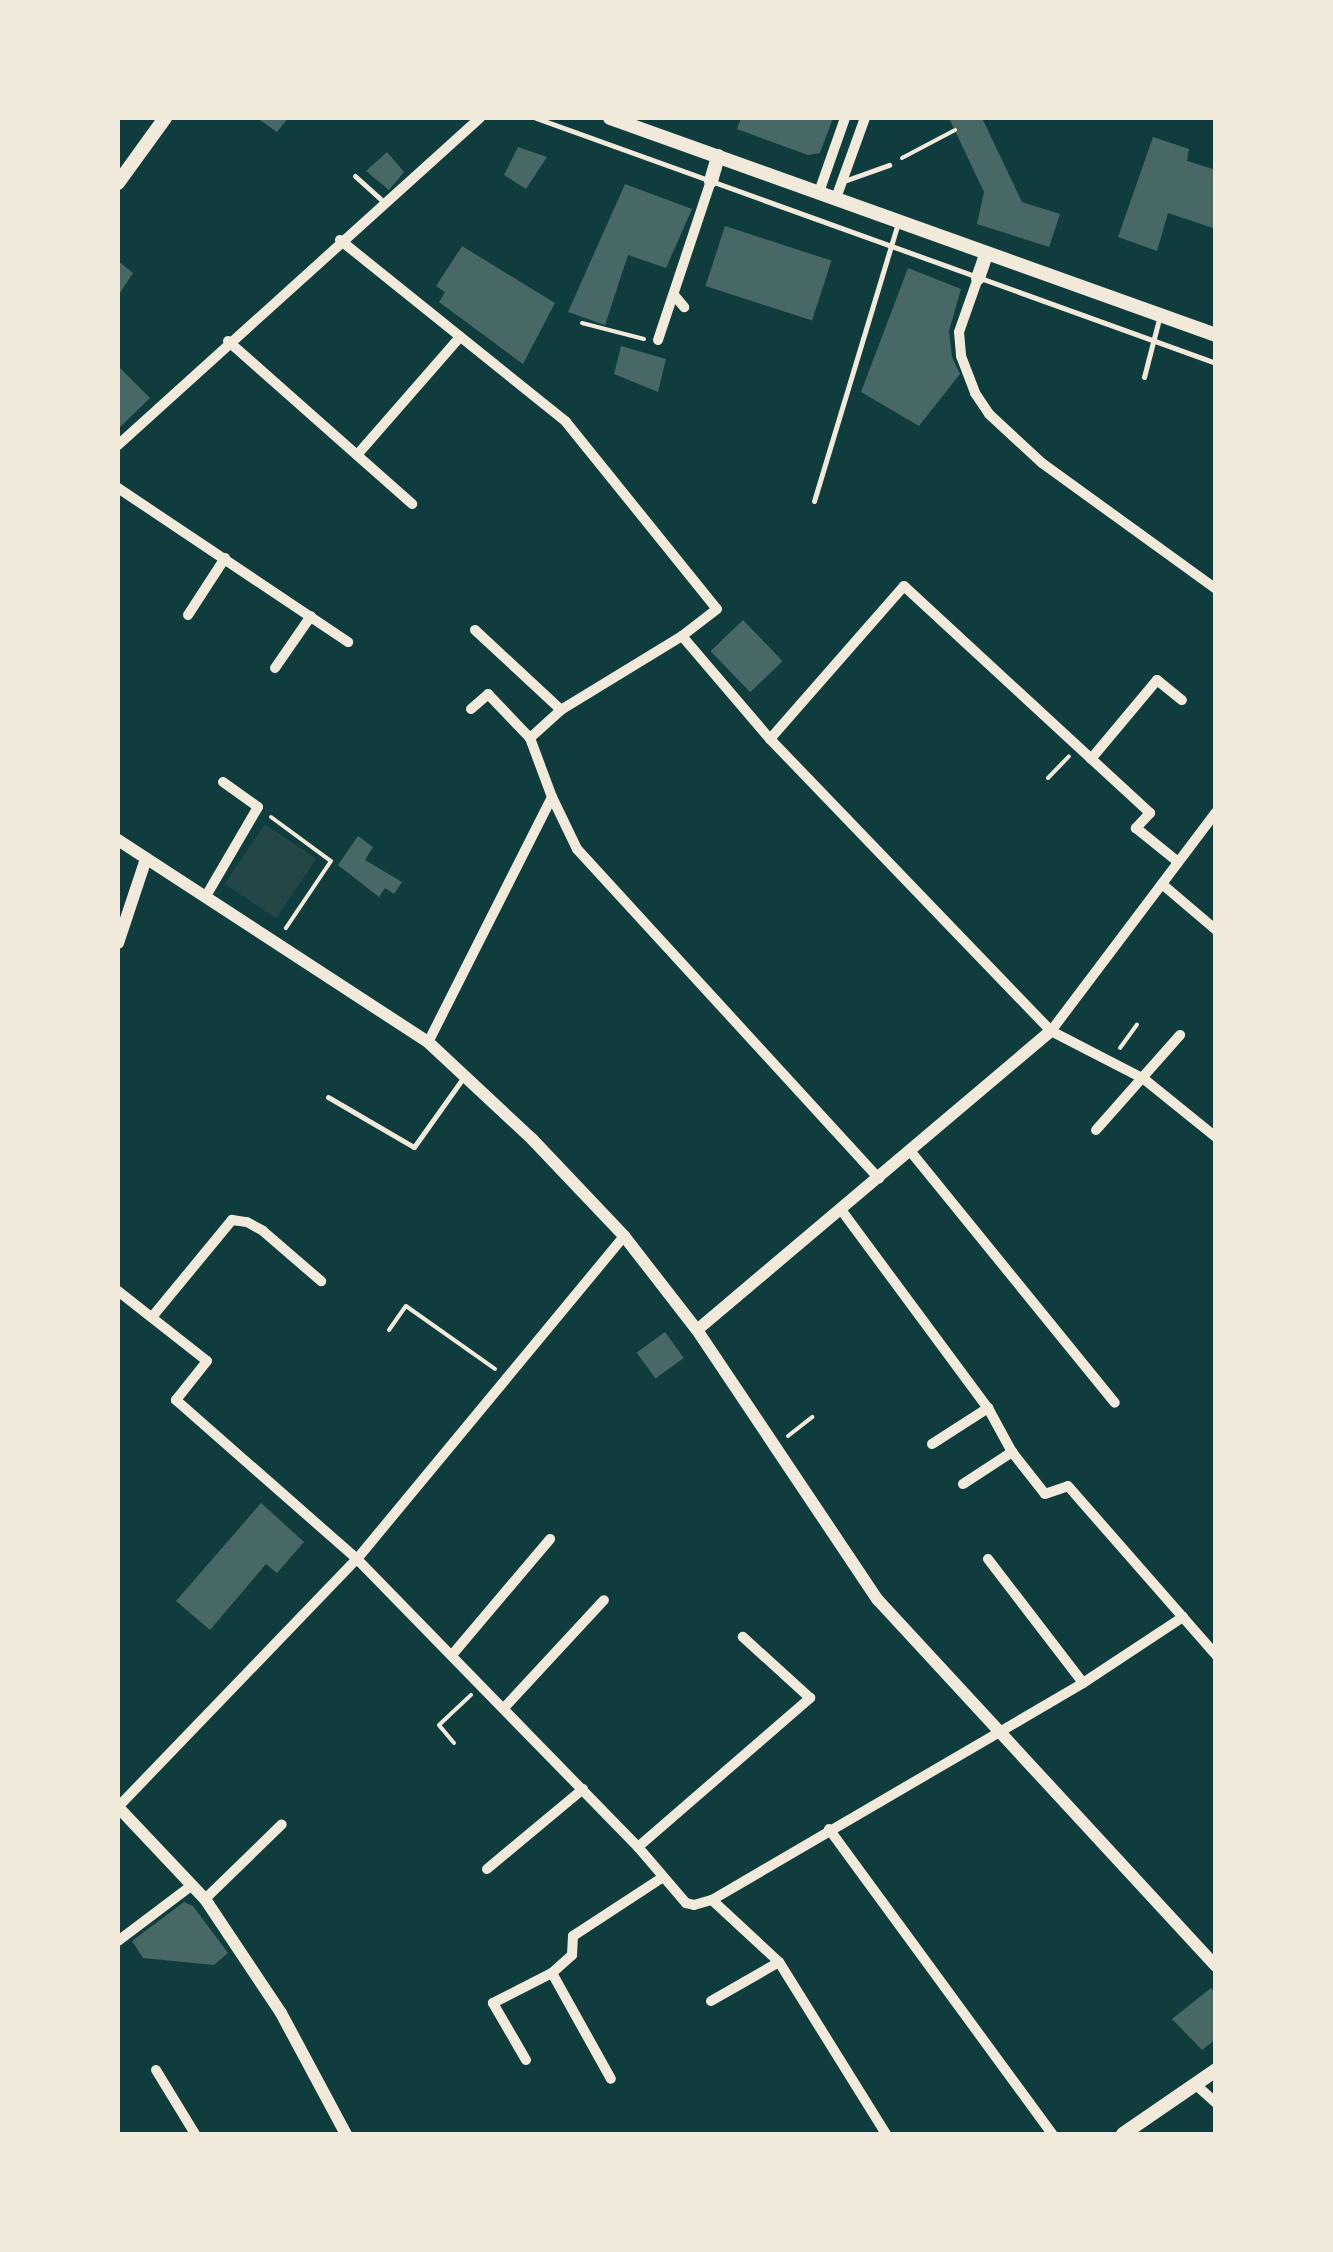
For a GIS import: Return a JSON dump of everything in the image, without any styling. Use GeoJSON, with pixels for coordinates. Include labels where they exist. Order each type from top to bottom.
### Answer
{"type":"FeatureCollection","features":[{"type":"Feature","properties":{"kind":"main road"},"geometry":{"type":"LineString","coordinates":[[118,183],[165,118]]}},
{"type":"Feature","properties":{"kind":"main road"},"geometry":{"type":"LineString","coordinates":[[610,118],[1216,336]]}},
{"type":"Feature","properties":{"kind":"main road"},"geometry":{"type":"LineString","coordinates":[[710,181],[718,156]]}},
{"type":"Feature","properties":{"kind":"main road"},"geometry":{"type":"LineString","coordinates":[[978,278],[986,254]]}},
{"type":"Feature","properties":{"kind":"main road"},"geometry":{"type":"LineString","coordinates":[[1123,2134],[1216,2070]]}},
{"type":"Feature","properties":{"kind":"street"},"geometry":{"type":"LineString","coordinates":[[118,445],[228,341],[480,118]]}},
{"type":"Feature","properties":{"kind":"street"},"geometry":{"type":"LineString","coordinates":[[819,192],[845,118]]}},
{"type":"Feature","properties":{"kind":"street"},"geometry":{"type":"LineString","coordinates":[[836,198],[865,118]]}},
{"type":"Feature","properties":{"kind":"street"},"geometry":{"type":"LineString","coordinates":[[658,340],[710,181]]}},
{"type":"Feature","properties":{"kind":"street"},"geometry":{"type":"LineString","coordinates":[[340,240],[566,422],[717,609],[682,636],[561,710],[530,738]]}},
{"type":"Feature","properties":{"kind":"street"},"geometry":{"type":"LineString","coordinates":[[978,278],[960,332],[961,356],[974,393],[990,414],[1042,463],[1216,589]]}},
{"type":"Feature","properties":{"kind":"street"},"geometry":{"type":"LineString","coordinates":[[674,294],[684,307]]}},
{"type":"Feature","properties":{"kind":"street"},"geometry":{"type":"LineString","coordinates":[[356,455],[460,337]]}},
{"type":"Feature","properties":{"kind":"street"},"geometry":{"type":"LineString","coordinates":[[228,341],[412,504]]}},
{"type":"Feature","properties":{"kind":"street"},"geometry":{"type":"LineString","coordinates":[[118,488],[348,642]]}},
{"type":"Feature","properties":{"kind":"street"},"geometry":{"type":"LineString","coordinates":[[188,615],[225,558]]}},
{"type":"Feature","properties":{"kind":"street"},"geometry":{"type":"LineString","coordinates":[[770,739],[904,586],[1150,814],[1136,828],[1178,862]]}},
{"type":"Feature","properties":{"kind":"street"},"geometry":{"type":"LineString","coordinates":[[275,668],[310,616]]}},
{"type":"Feature","properties":{"kind":"street"},"geometry":{"type":"LineString","coordinates":[[475,630],[561,710]]}},
{"type":"Feature","properties":{"kind":"street"},"geometry":{"type":"LineString","coordinates":[[682,636],[770,739],[1051,1032],[1144,1080],[1216,1137]]}},
{"type":"Feature","properties":{"kind":"street"},"geometry":{"type":"LineString","coordinates":[[1091,759],[1157,680],[1182,700]]}},
{"type":"Feature","properties":{"kind":"street"},"geometry":{"type":"LineString","coordinates":[[471,708],[488,694],[530,738],[577,849],[879,1178]]}},
{"type":"Feature","properties":{"kind":"street"},"geometry":{"type":"LineString","coordinates":[[206,896],[258,807],[223,782]]}},
{"type":"Feature","properties":{"kind":"street"},"geometry":{"type":"LineString","coordinates":[[428,1042],[552,797]]}},
{"type":"Feature","properties":{"kind":"street"},"geometry":{"type":"LineString","coordinates":[[697,1330],[1051,1032],[1216,812]]}},
{"type":"Feature","properties":{"kind":"street"},"geometry":{"type":"LineString","coordinates":[[118,840],[277,940],[428,1042],[532,1139],[624,1236],[697,1330],[777,1446],[855,1571],[1216,1966]]}},
{"type":"Feature","properties":{"kind":"street"},"geometry":{"type":"LineString","coordinates":[[118,943],[146,859]]}},
{"type":"Feature","properties":{"kind":"street"},"geometry":{"type":"LineString","coordinates":[[1162,884],[1216,930]]}},
{"type":"Feature","properties":{"kind":"street"},"geometry":{"type":"LineString","coordinates":[[1096,1130],[1144,1080],[1180,1034]]}},
{"type":"Feature","properties":{"kind":"street"},"geometry":{"type":"LineString","coordinates":[[911,1152],[1114,1403]]}},
{"type":"Feature","properties":{"kind":"street"},"geometry":{"type":"LineString","coordinates":[[842,1211],[988,1408],[1012,1452],[1044,1494],[1068,1486],[1216,1656]]}},
{"type":"Feature","properties":{"kind":"street"},"geometry":{"type":"LineString","coordinates":[[152,1317],[232,1220],[248,1222],[262,1231],[321,1281]]}},
{"type":"Feature","properties":{"kind":"street"},"geometry":{"type":"LineString","coordinates":[[346,2134],[280,2013],[205,1898],[118,1807],[356,1559],[624,1236]]}},
{"type":"Feature","properties":{"kind":"street"},"geometry":{"type":"LineString","coordinates":[[118,1290],[208,1361],[176,1400],[356,1559],[583,1789],[686,1903],[712,1900],[829,1828],[1083,1683],[1183,1617]]}},
{"type":"Feature","properties":{"kind":"street"},"geometry":{"type":"LineString","coordinates":[[932,1444],[988,1408]]}},
{"type":"Feature","properties":{"kind":"street"},"geometry":{"type":"LineString","coordinates":[[963,1484],[1012,1452]]}},
{"type":"Feature","properties":{"kind":"street"},"geometry":{"type":"LineString","coordinates":[[452,1656],[550,1539]]}},
{"type":"Feature","properties":{"kind":"street"},"geometry":{"type":"LineString","coordinates":[[988,1559],[1083,1683]]}},
{"type":"Feature","properties":{"kind":"street"},"geometry":{"type":"LineString","coordinates":[[504,1708],[604,1600]]}},
{"type":"Feature","properties":{"kind":"street"},"geometry":{"type":"LineString","coordinates":[[638,1847],[810,1698],[742,1637]]}},
{"type":"Feature","properties":{"kind":"street"},"geometry":{"type":"LineString","coordinates":[[487,1868],[583,1789]]}},
{"type":"Feature","properties":{"kind":"street"},"geometry":{"type":"LineString","coordinates":[[205,1898],[282,1824]]}},
{"type":"Feature","properties":{"kind":"street"},"geometry":{"type":"LineString","coordinates":[[829,1828],[1052,2134]]}},
{"type":"Feature","properties":{"kind":"street"},"geometry":{"type":"LineString","coordinates":[[526,2060],[493,2003],[552,1972],[572,1955],[573,1936],[663,1877]]}},
{"type":"Feature","properties":{"kind":"street"},"geometry":{"type":"LineString","coordinates":[[118,1942],[192,1885]]}},
{"type":"Feature","properties":{"kind":"street"},"geometry":{"type":"LineString","coordinates":[[712,1900],[779,1962],[886,2134]]}},
{"type":"Feature","properties":{"kind":"street"},"geometry":{"type":"LineString","coordinates":[[711,2002],[779,1962]]}},
{"type":"Feature","properties":{"kind":"street"},"geometry":{"type":"LineString","coordinates":[[552,1972],[612,2080]]}},
{"type":"Feature","properties":{"kind":"street"},"geometry":{"type":"LineString","coordinates":[[156,2070],[195,2134]]}},
{"type":"Feature","properties":{"kind":"street"},"geometry":{"type":"LineString","coordinates":[[1195,2084],[1216,2103]]}},
{"type":"Feature","properties":{"kind":"lane"},"geometry":{"type":"LineString","coordinates":[[536,118],[1216,364]]}},
{"type":"Feature","properties":{"kind":"lane"},"geometry":{"type":"LineString","coordinates":[[844,181],[888,165]]}},
{"type":"Feature","properties":{"kind":"lane"},"geometry":{"type":"LineString","coordinates":[[355,176],[384,202]]}},
{"type":"Feature","properties":{"kind":"lane"},"geometry":{"type":"LineString","coordinates":[[814,501],[898,222]]}},
{"type":"Feature","properties":{"kind":"lane"},"geometry":{"type":"LineString","coordinates":[[1144,377],[1160,316]]}},
{"type":"Feature","properties":{"kind":"lane"},"geometry":{"type":"LineString","coordinates":[[328,1098],[414,1147],[464,1076]]}},
{"type":"Feature","properties":{"kind":"path"},"geometry":{"type":"LineString","coordinates":[[888,165],[956,130]]}},
{"type":"Feature","properties":{"kind":"path"},"geometry":{"type":"LineString","coordinates":[[582,323],[658,340]]}},
{"type":"Feature","properties":{"kind":"path"},"geometry":{"type":"LineString","coordinates":[[1048,778],[1078,747]]}},
{"type":"Feature","properties":{"kind":"path"},"geometry":{"type":"LineString","coordinates":[[258,807],[331,861],[277,940]]}},
{"type":"Feature","properties":{"kind":"path"},"geometry":{"type":"LineString","coordinates":[[1111,1060],[1137,1025]]}},
{"type":"Feature","properties":{"kind":"path"},"geometry":{"type":"LineString","coordinates":[[389,1330],[406,1306],[506,1378]]}},
{"type":"Feature","properties":{"kind":"path"},"geometry":{"type":"LineString","coordinates":[[777,1446],[812,1417]]}},
{"type":"Feature","properties":{"kind":"path"},"geometry":{"type":"LineString","coordinates":[[454,1743],[439,1725],[481,1685]]}},
{"type":"Feature","properties":{"kind":"shaded area"},"geometry":{"type":"Polygon","coordinates":[[[265,824],[316,859],[276,918],[225,884],[265,824]]]}},
{"type":"Feature","properties":{"kind":"building"},"geometry":{"type":"Polygon","coordinates":[[[257,118],[288,118],[277,132],[257,118]]]}},
{"type":"Feature","properties":{"kind":"building"},"geometry":{"type":"Polygon","coordinates":[[[741,118],[833,118],[820,153],[808,155],[737,129],[741,118]]]}},
{"type":"Feature","properties":{"kind":"building"},"geometry":{"type":"Polygon","coordinates":[[[949,118],[982,118],[1022,202],[1060,214],[1049,247],[977,224],[984,192],[949,118]]]}},
{"type":"Feature","properties":{"kind":"building"},"geometry":{"type":"Polygon","coordinates":[[[1153,137],[1189,149],[1187,161],[1216,170],[1216,229],[1168,213],[1157,251],[1118,237],[1153,137]]]}},
{"type":"Feature","properties":{"kind":"building"},"geometry":{"type":"Polygon","coordinates":[[[518,147],[547,157],[526,189],[504,175],[518,147]]]}},
{"type":"Feature","properties":{"kind":"building"},"geometry":{"type":"Polygon","coordinates":[[[387,152],[404,172],[389,190],[366,171],[387,152]]]}},
{"type":"Feature","properties":{"kind":"building"},"geometry":{"type":"Polygon","coordinates":[[[625,184],[692,209],[666,268],[628,255],[605,325],[568,312],[625,184]]]}},
{"type":"Feature","properties":{"kind":"building"},"geometry":{"type":"Polygon","coordinates":[[[725,226],[832,261],[812,321],[706,286],[725,226]]]}},
{"type":"Feature","properties":{"kind":"building"},"geometry":{"type":"Polygon","coordinates":[[[462,246],[555,303],[523,364],[439,302],[445,292],[436,286],[462,246]]]}},
{"type":"Feature","properties":{"kind":"building"},"geometry":{"type":"Polygon","coordinates":[[[118,261],[133,273],[118,296],[118,261]]]}},
{"type":"Feature","properties":{"kind":"building"},"geometry":{"type":"Polygon","coordinates":[[[908,268],[961,289],[949,331],[952,357],[960,374],[919,426],[861,392],[908,268]]]}},
{"type":"Feature","properties":{"kind":"building"},"geometry":{"type":"Polygon","coordinates":[[[621,346],[666,359],[658,392],[614,374],[621,346]]]}},
{"type":"Feature","properties":{"kind":"building"},"geometry":{"type":"Polygon","coordinates":[[[118,366],[150,398],[118,429],[118,366]]]}},
{"type":"Feature","properties":{"kind":"building"},"geometry":{"type":"Polygon","coordinates":[[[743,620],[783,661],[750,692],[711,651],[743,620]]]}},
{"type":"Feature","properties":{"kind":"building"},"geometry":{"type":"Polygon","coordinates":[[[358,836],[373,847],[365,860],[402,882],[394,894],[385,888],[379,897],[338,865],[358,836]]]}},
{"type":"Feature","properties":{"kind":"building"},"geometry":{"type":"Polygon","coordinates":[[[665,1332],[684,1358],[655,1378],[637,1353],[665,1332]]]}},
{"type":"Feature","properties":{"kind":"building"},"geometry":{"type":"Polygon","coordinates":[[[261,1503],[304,1542],[277,1573],[266,1564],[210,1630],[176,1601],[261,1503]]]}},
{"type":"Feature","properties":{"kind":"building"},"geometry":{"type":"Polygon","coordinates":[[[184,1902],[193,1906],[228,1953],[214,1965],[143,1958],[132,1941],[184,1902]]]}},
{"type":"Feature","properties":{"kind":"building"},"geometry":{"type":"Polygon","coordinates":[[[1211,1988],[1216,1993],[1216,2039],[1202,2050],[1172,2019],[1211,1988]]]}}]}
